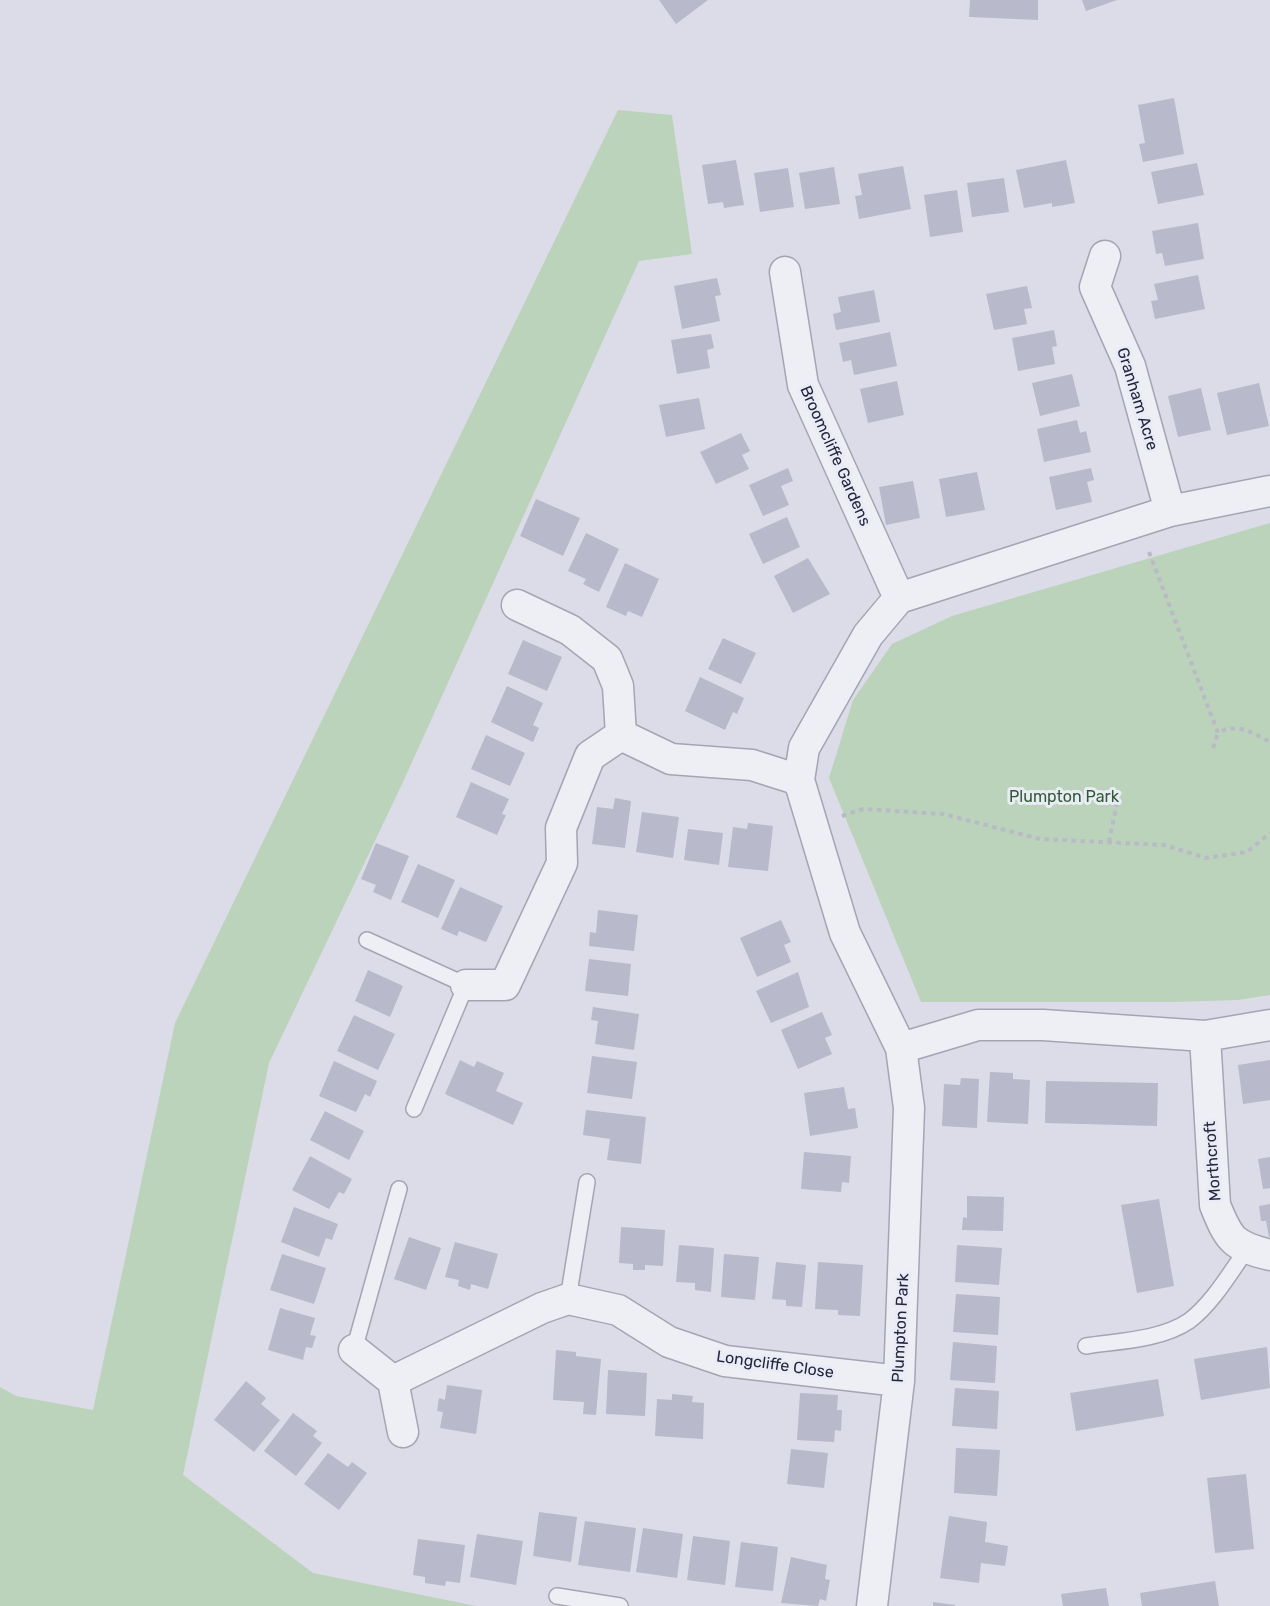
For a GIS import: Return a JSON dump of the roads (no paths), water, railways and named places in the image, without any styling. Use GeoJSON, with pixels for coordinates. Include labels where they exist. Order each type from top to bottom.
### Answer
{"type":"FeatureCollection","features":[{"type":"Feature","properties":{"kind":"street","name":"Granham Acre"},"geometry":{"type":"LineString","coordinates":[[1105,256],[1095,287],[1130,366],[1170,512]]}},
{"type":"Feature","properties":{"kind":"street","name":"Broomcliffe Gardens"},"geometry":{"type":"LineString","coordinates":[[785,272],[803,386],[899,598]]}},
{"type":"Feature","properties":{"kind":"street"},"geometry":{"type":"LineString","coordinates":[[899,598],[1170,512],[1270,491]]}},
{"type":"Feature","properties":{"kind":"street","name":"Plumpton Park"},"geometry":{"type":"LineString","coordinates":[[873,1606],[899,1381],[909,1108],[901,1048],[845,933],[799,780],[804,747],[839,683],[868,635],[899,598]]}},
{"type":"Feature","properties":{"kind":"street"},"geometry":{"type":"LineString","coordinates":[[517,605],[570,630],[607,659],[618,686],[621,735]]}},
{"type":"Feature","properties":{"kind":"street"},"geometry":{"type":"LineString","coordinates":[[621,735],[671,759],[752,765],[799,780]]}},
{"type":"Feature","properties":{"kind":"street"},"geometry":{"type":"LineString","coordinates":[[466,985],[505,985],[562,863],[561,828],[590,756],[621,735]]}},
{"type":"Feature","properties":{"kind":"street"},"geometry":{"type":"LineString","coordinates":[[901,1048],[978,1025],[1043,1025],[1205,1036],[1270,1025]]}},
{"type":"Feature","properties":{"kind":"street","name":"Morthcroft"},"geometry":{"type":"LineString","coordinates":[[1205,1036],[1215,1205],[1223,1225],[1239,1246],[1258,1252]]}},
{"type":"Feature","properties":{"kind":"street"},"geometry":{"type":"LineString","coordinates":[[393,1381],[542,1308],[568,1299]]}},
{"type":"Feature","properties":{"kind":"street","name":"Longcliffe Close"},"geometry":{"type":"LineString","coordinates":[[568,1299],[618,1310],[669,1341],[725,1361],[899,1381]]}},
{"type":"Feature","properties":{"kind":"street"},"geometry":{"type":"LineString","coordinates":[[354,1350],[393,1381],[403,1432]]}},
{"type":"Feature","properties":{"kind":"lane"},"geometry":{"type":"LineString","coordinates":[[367,940],[466,985],[414,1109]]}},
{"type":"Feature","properties":{"kind":"lane"},"geometry":{"type":"LineString","coordinates":[[568,1299],[586,1182]]}},
{"type":"Feature","properties":{"kind":"lane"},"geometry":{"type":"LineString","coordinates":[[354,1350],[399,1189]]}},
{"type":"Feature","properties":{"kind":"lane"},"geometry":{"type":"LineString","coordinates":[[1086,1346],[1141,1338],[1189,1321],[1215,1292],[1258,1252]]}},
{"type":"Feature","properties":{"kind":"lane"},"geometry":{"type":"LineString","coordinates":[[557,1596],[620,1606]]}}]}
